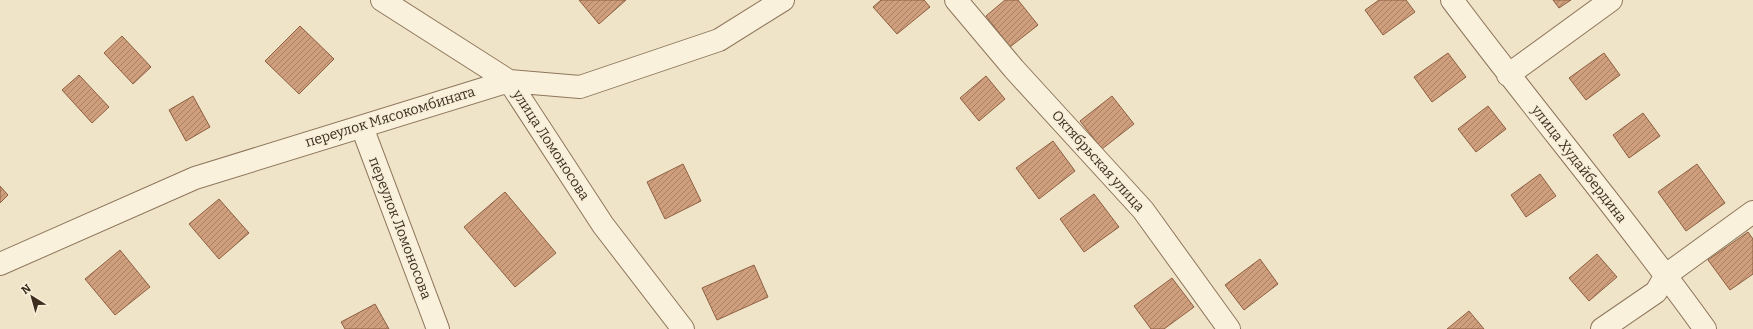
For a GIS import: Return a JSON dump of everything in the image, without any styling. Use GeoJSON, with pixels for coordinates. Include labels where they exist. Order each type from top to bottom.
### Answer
{"type":"FeatureCollection","features":[{"type":"Feature","properties":{"kind":"street","name":"улица Ломоносова"},"geometry":{"type":"LineString","coordinates":[[382,0],[508,80],[603,225],[683,329]]}},
{"type":"Feature","properties":{"kind":"street","name":"переулок Мясокомбината"},"geometry":{"type":"LineString","coordinates":[[0,264],[194,178],[362,127],[508,80],[580,87],[720,40],[783,0]]}},
{"type":"Feature","properties":{"kind":"street","name":"Октябрьская улица"},"geometry":{"type":"LineString","coordinates":[[956,0],[1014,69],[1143,210],[1230,329]]}},
{"type":"Feature","properties":{"kind":"street","name":"улица Худайбердина"},"geometry":{"type":"LineString","coordinates":[[1452,0],[1508,75],[1666,276],[1704,329]]}},
{"type":"Feature","properties":{"kind":"street"},"geometry":{"type":"LineString","coordinates":[[1508,75],[1611,0]]}},
{"type":"Feature","properties":{"kind":"street","name":"переулок Ломоносова"},"geometry":{"type":"LineString","coordinates":[[362,127],[438,329]]}},
{"type":"Feature","properties":{"kind":"street"},"geometry":{"type":"LineString","coordinates":[[1602,329],[1656,292],[1666,276],[1753,212]]}},
{"type":"Feature","properties":{"kind":"building"},"geometry":{"type":"Polygon","coordinates":[[[579,0],[626,0],[599,24],[579,0]]]}},
{"type":"Feature","properties":{"kind":"building"},"geometry":{"type":"Polygon","coordinates":[[[881,0],[924,0],[930,7],[897,34],[873,7],[881,0]]]}},
{"type":"Feature","properties":{"kind":"building"},"geometry":{"type":"Polygon","coordinates":[[[1005,0],[1018,0],[1038,25],[1010,47],[986,16],[1005,0]]]}},
{"type":"Feature","properties":{"kind":"building"},"geometry":{"type":"Polygon","coordinates":[[[1379,0],[1406,0],[1415,12],[1383,35],[1365,10],[1379,0]]]}},
{"type":"Feature","properties":{"kind":"building"},"geometry":{"type":"Polygon","coordinates":[[[1553,0],[1571,0],[1559,8],[1553,0]]]}},
{"type":"Feature","properties":{"kind":"building"},"geometry":{"type":"Polygon","coordinates":[[[300,26],[334,59],[299,94],[265,61],[300,26]]]}},
{"type":"Feature","properties":{"kind":"building"},"geometry":{"type":"Polygon","coordinates":[[[122,36],[151,67],[133,84],[104,53],[122,36]]]}},
{"type":"Feature","properties":{"kind":"building"},"geometry":{"type":"Polygon","coordinates":[[[1448,53],[1466,77],[1432,102],[1414,77],[1448,53]]]}},
{"type":"Feature","properties":{"kind":"building"},"geometry":{"type":"Polygon","coordinates":[[[1604,53],[1620,75],[1586,100],[1569,78],[1604,53]]]}},
{"type":"Feature","properties":{"kind":"building"},"geometry":{"type":"Polygon","coordinates":[[[79,75],[109,107],[92,123],[62,90],[79,75]]]}},
{"type":"Feature","properties":{"kind":"building"},"geometry":{"type":"Polygon","coordinates":[[[986,76],[1005,99],[979,121],[960,98],[986,76]]]}},
{"type":"Feature","properties":{"kind":"building"},"geometry":{"type":"Polygon","coordinates":[[[193,96],[210,127],[186,141],[169,110],[193,96]]]}},
{"type":"Feature","properties":{"kind":"building"},"geometry":{"type":"Polygon","coordinates":[[[1112,96],[1134,124],[1102,149],[1080,121],[1112,96]]]}},
{"type":"Feature","properties":{"kind":"building"},"geometry":{"type":"Polygon","coordinates":[[[1488,106],[1506,129],[1476,152],[1458,129],[1488,106]]]}},
{"type":"Feature","properties":{"kind":"building"},"geometry":{"type":"Polygon","coordinates":[[[1643,113],[1660,136],[1629,158],[1613,135],[1643,113]]]}},
{"type":"Feature","properties":{"kind":"building"},"geometry":{"type":"Polygon","coordinates":[[[1053,141],[1075,171],[1039,199],[1016,168],[1053,141]]]}},
{"type":"Feature","properties":{"kind":"building"},"geometry":{"type":"Polygon","coordinates":[[[683,164],[701,201],[665,219],[647,182],[683,164]]]}},
{"type":"Feature","properties":{"kind":"building"},"geometry":{"type":"Polygon","coordinates":[[[1697,164],[1725,203],[1686,231],[1658,192],[1697,164]]]}},
{"type":"Feature","properties":{"kind":"building"},"geometry":{"type":"Polygon","coordinates":[[[1540,174],[1556,196],[1526,217],[1511,195],[1540,174]]]}},
{"type":"Feature","properties":{"kind":"building"},"geometry":{"type":"Polygon","coordinates":[[[0,186],[8,195],[0,203],[0,186]]]}},
{"type":"Feature","properties":{"kind":"building"},"geometry":{"type":"Polygon","coordinates":[[[505,192],[556,253],[515,287],[464,227],[505,192]]]}},
{"type":"Feature","properties":{"kind":"building"},"geometry":{"type":"Polygon","coordinates":[[[1094,194],[1119,227],[1084,252],[1060,219],[1094,194]]]}},
{"type":"Feature","properties":{"kind":"building"},"geometry":{"type":"Polygon","coordinates":[[[219,199],[249,233],[219,259],[189,224],[219,199]]]}},
{"type":"Feature","properties":{"kind":"building"},"geometry":{"type":"Polygon","coordinates":[[[1748,232],[1753,239],[1753,274],[1730,290],[1708,260],[1748,232]]]}},
{"type":"Feature","properties":{"kind":"building"},"geometry":{"type":"Polygon","coordinates":[[[120,250],[150,287],[115,315],[85,279],[120,250]]]}},
{"type":"Feature","properties":{"kind":"building"},"geometry":{"type":"Polygon","coordinates":[[[1597,254],[1617,277],[1589,301],[1569,278],[1597,254]]]}},
{"type":"Feature","properties":{"kind":"building"},"geometry":{"type":"Polygon","coordinates":[[[1260,259],[1278,284],[1244,310],[1225,285],[1260,259]]]}},
{"type":"Feature","properties":{"kind":"building"},"geometry":{"type":"Polygon","coordinates":[[[754,265],[768,297],[717,320],[702,288],[754,265]]]}},
{"type":"Feature","properties":{"kind":"building"},"geometry":{"type":"Polygon","coordinates":[[[1172,278],[1194,307],[1164,329],[1151,329],[1134,306],[1172,278]]]}},
{"type":"Feature","properties":{"kind":"building"},"geometry":{"type":"Polygon","coordinates":[[[375,304],[389,329],[345,329],[341,322],[375,304]]]}},
{"type":"Feature","properties":{"kind":"building"},"geometry":{"type":"Polygon","coordinates":[[[1469,311],[1484,329],[1447,329],[1469,311]]]}}]}
